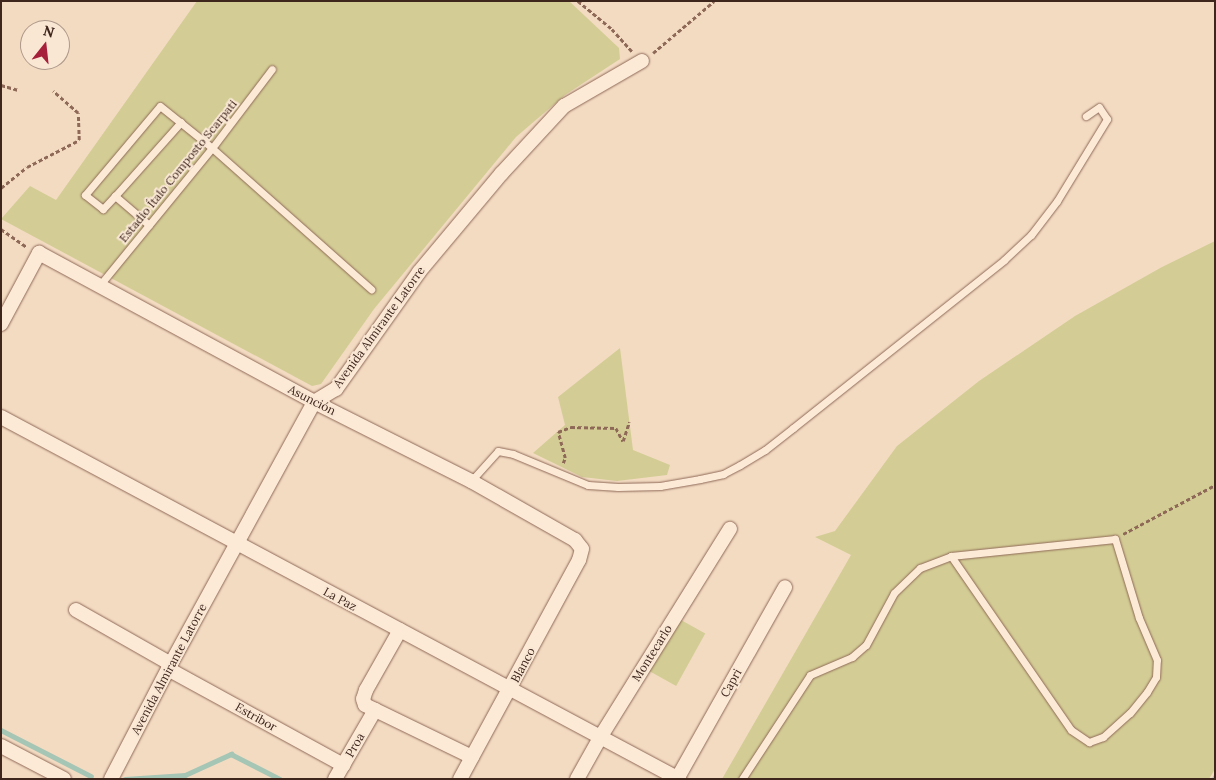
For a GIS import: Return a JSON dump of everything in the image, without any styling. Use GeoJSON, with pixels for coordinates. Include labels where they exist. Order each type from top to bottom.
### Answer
{"type":"FeatureCollection","features":[{"type":"Feature","properties":{"kind":"street","name":"Avenida Almirante Latorre"},"geometry":{"type":"LineString","coordinates":[[111,779],[314,402],[336,388],[418,272],[501,174],[564,106],[642,61]]}},
{"type":"Feature","properties":{"kind":"street","name":"Asunción"},"geometry":{"type":"LineString","coordinates":[[40,253],[314,402],[471,481],[575,540],[582,549]]}},
{"type":"Feature","properties":{"kind":"street"},"geometry":{"type":"LineString","coordinates":[[1,324],[40,253]]}},
{"type":"Feature","properties":{"kind":"street","name":"La Paz"},"geometry":{"type":"LineString","coordinates":[[1,417],[237,545],[678,778]]}},
{"type":"Feature","properties":{"kind":"street","name":"Montecarlo"},"geometry":{"type":"LineString","coordinates":[[576,779],[730,529]]}},
{"type":"Feature","properties":{"kind":"street","name":"Blanco"},"geometry":{"type":"LineString","coordinates":[[460,779],[579,560],[582,549]]}},
{"type":"Feature","properties":{"kind":"street","name":"Capri"},"geometry":{"type":"LineString","coordinates":[[678,778],[786,587]]}},
{"type":"Feature","properties":{"kind":"street","name":"Estribor"},"geometry":{"type":"LineString","coordinates":[[76,610],[170,667],[343,764]]}},
{"type":"Feature","properties":{"kind":"street"},"geometry":{"type":"LineString","coordinates":[[400,630],[363,699],[365,705],[472,757]]}},
{"type":"Feature","properties":{"kind":"street","name":"Proa"},"geometry":{"type":"LineString","coordinates":[[335,779],[375,710]]}},
{"type":"Feature","properties":{"kind":"street"},"geometry":{"type":"LineString","coordinates":[[1,746],[64,779]]}},
{"type":"Feature","properties":{"kind":"lane","name":"Estadio Ítalo Composto Scarpati"},"geometry":{"type":"LineString","coordinates":[[99,286],[212,148],[272,69]]}},
{"type":"Feature","properties":{"kind":"lane"},"geometry":{"type":"LineString","coordinates":[[181,122],[103,209],[85,195],[160,106],[181,122],[212,148],[371,289]]}},
{"type":"Feature","properties":{"kind":"lane"},"geometry":{"type":"LineString","coordinates":[[471,481],[498,451],[513,454],[588,484],[618,487],[660,486],[723,474],[764,450],[1004,260],[1031,235],[1057,201],[1107,120],[1099,107],[1086,116]]}},
{"type":"Feature","properties":{"kind":"lane"},"geometry":{"type":"LineString","coordinates":[[115,196],[149,225]]}},
{"type":"Feature","properties":{"kind":"lane"},"geometry":{"type":"LineString","coordinates":[[742,779],[810,675],[852,657],[866,645],[894,593],[920,568],[951,556],[1115,539],[1139,618],[1157,660],[1156,677],[1130,713],[1104,737],[1088,742],[1070,730],[951,556]]}},
{"type":"Feature","properties":{"kind":"path"},"geometry":{"type":"LineString","coordinates":[[578,1],[612,29],[642,61],[714,1]]}},
{"type":"Feature","properties":{"kind":"path"},"geometry":{"type":"LineString","coordinates":[[1,84],[19,90]]}},
{"type":"Feature","properties":{"kind":"path"},"geometry":{"type":"LineString","coordinates":[[1,188],[27,167],[80,140],[78,114],[53,91]]}},
{"type":"Feature","properties":{"kind":"path"},"geometry":{"type":"LineString","coordinates":[[1,229],[22,244],[40,253]]}},
{"type":"Feature","properties":{"kind":"path"},"geometry":{"type":"LineString","coordinates":[[560,474],[565,458],[558,432],[571,427],[616,428],[624,441],[629,422]]}},
{"type":"Feature","properties":{"kind":"path"},"geometry":{"type":"LineString","coordinates":[[1115,539],[1215,485]]}},
{"type":"Feature","properties":{"kind":"shaded area"},"geometry":{"type":"Polygon","coordinates":[[[197,1],[569,1],[619,48],[620,59],[565,95],[516,137],[374,309],[321,384],[312,386],[1,219],[30,186],[56,200],[197,1]]]}},
{"type":"Feature","properties":{"kind":"shaded area"},"geometry":{"type":"Polygon","coordinates":[[[1215,241],[1215,769],[1209,779],[722,779],[851,555],[815,537],[835,531],[897,446],[979,381],[1075,316],[1162,267],[1215,241]]]}},
{"type":"Feature","properties":{"kind":"shaded area"},"geometry":{"type":"Polygon","coordinates":[[[620,348],[633,450],[670,465],[667,475],[617,481],[582,477],[533,453],[565,425],[558,397],[620,348]]]}},
{"type":"Feature","properties":{"kind":"shaded area"},"geometry":{"type":"Polygon","coordinates":[[[672,615],[705,633],[676,686],[643,667],[672,615]]]}},
{"type":"Feature","properties":{"kind":"waterway"},"geometry":{"type":"LineString","coordinates":[[1,730],[91,776]]}},
{"type":"Feature","properties":{"kind":"waterway"},"geometry":{"type":"LineString","coordinates":[[125,779],[185,775],[231,754],[280,779]]}}]}
